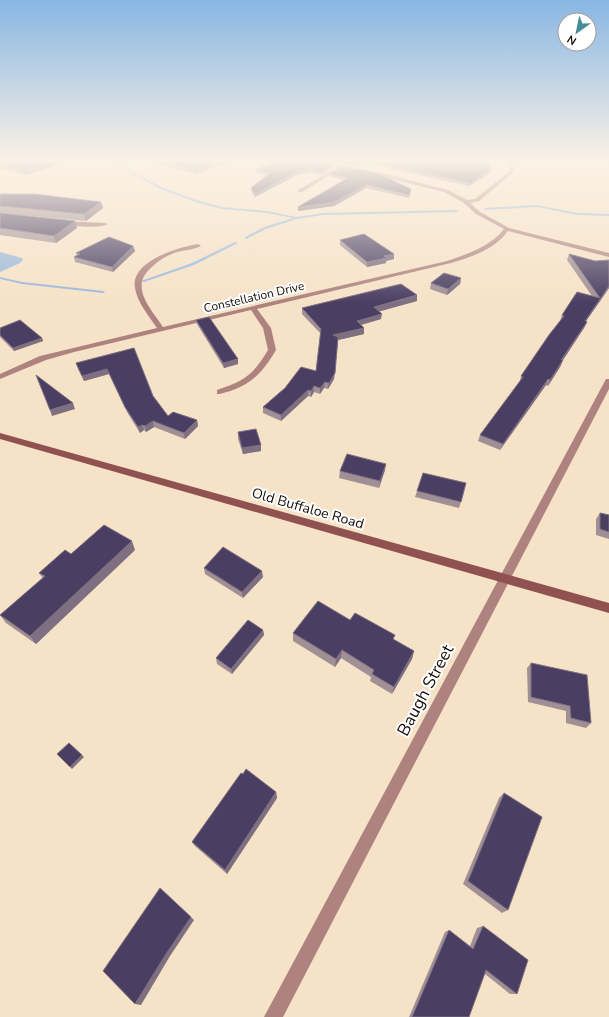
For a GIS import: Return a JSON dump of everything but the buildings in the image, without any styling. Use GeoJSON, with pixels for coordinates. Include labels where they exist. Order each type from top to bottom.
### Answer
{"type":"FeatureCollection","features":[{"type":"Feature","properties":{"kind":"street"},"geometry":{"type":"LineString","coordinates":[[473,208],[478,213],[507,229],[609,255]]}},
{"type":"Feature","properties":{"kind":"street"},"geometry":{"type":"LineString","coordinates":[[58,222],[89,226],[105,224]]}},
{"type":"Feature","properties":{"kind":"street","name":"Constellation Drive"},"geometry":{"type":"LineString","coordinates":[[0,377],[43,358],[72,350],[449,262],[478,251],[504,236],[507,229]]}},
{"type":"Feature","properties":{"kind":"street"},"geometry":{"type":"LineString","coordinates":[[161,329],[138,288],[139,278],[148,267],[162,257],[184,248],[198,246]]}},
{"type":"Feature","properties":{"kind":"street"},"geometry":{"type":"LineString","coordinates":[[220,392],[243,384],[262,367],[272,350],[267,328],[253,308]]}},
{"type":"Feature","properties":{"kind":"street","name":"Baugh Street"},"geometry":{"type":"LineString","coordinates":[[273,1017],[609,381]]}},
{"type":"Feature","properties":{"kind":"street","name":"Old Buffaloe Road"},"geometry":{"type":"LineString","coordinates":[[0,436],[609,608]]}},
{"type":"Feature","properties":{"kind":"water"},"geometry":{"type":"Polygon","coordinates":[[[0,252],[22,258],[23,260],[20,263],[0,272],[0,252]]]}},
{"type":"Feature","properties":{"kind":"waterway"},"geometry":{"type":"LineString","coordinates":[[227,208],[267,212],[296,218]]}},
{"type":"Feature","properties":{"kind":"waterway"},"geometry":{"type":"LineString","coordinates":[[485,209],[494,208]]}},
{"type":"Feature","properties":{"kind":"waterway"},"geometry":{"type":"LineString","coordinates":[[549,208],[578,214],[609,215]]}},
{"type":"Feature","properties":{"kind":"waterway"},"geometry":{"type":"LineString","coordinates":[[246,238],[265,228],[297,218],[323,214],[457,211]]}},
{"type":"Feature","properties":{"kind":"waterway"},"geometry":{"type":"LineString","coordinates":[[143,281],[193,264],[236,243]]}},
{"type":"Feature","properties":{"kind":"waterway"},"geometry":{"type":"LineString","coordinates":[[0,278],[22,283],[103,292]]}}]}
